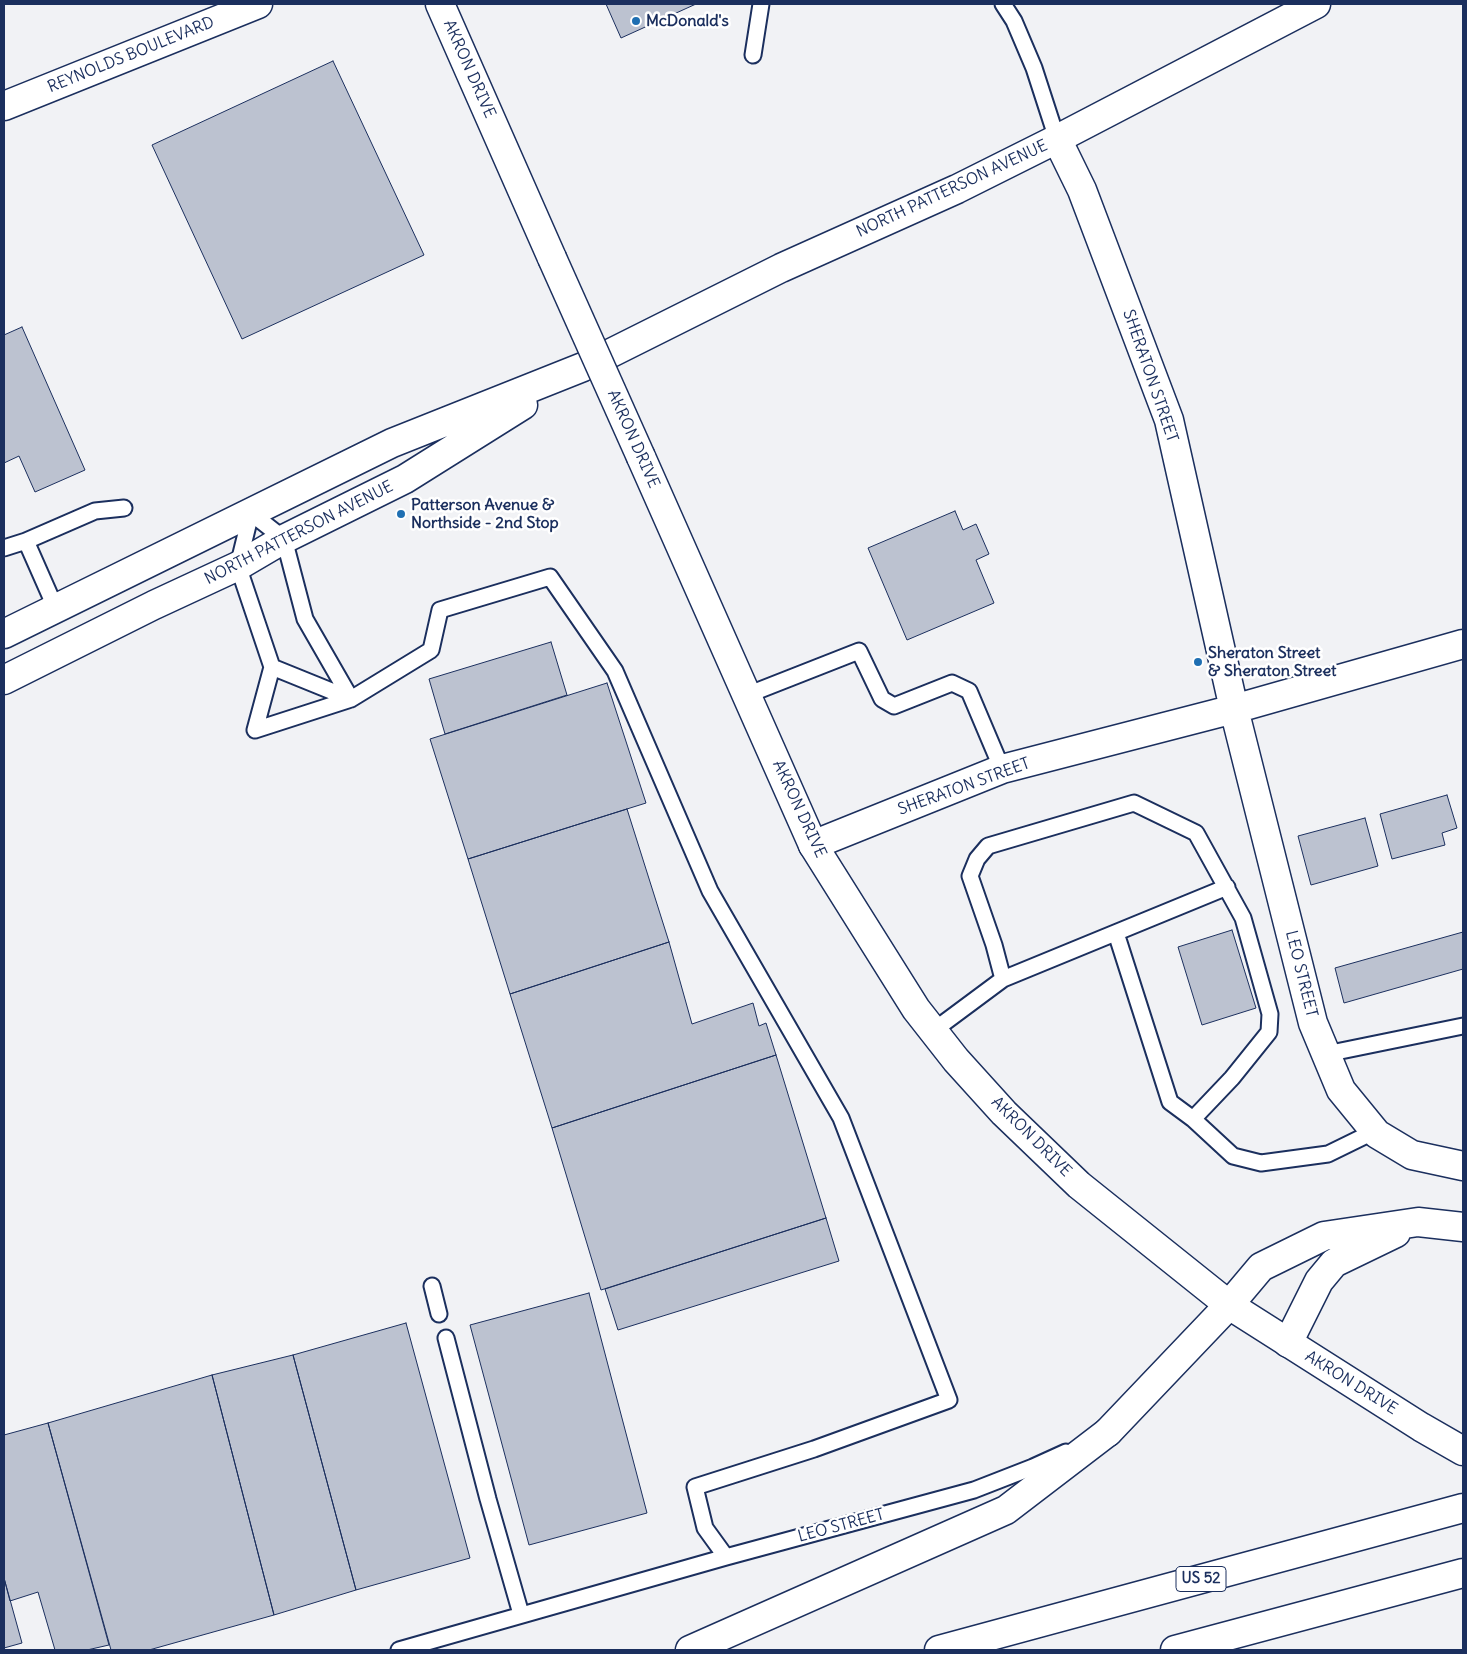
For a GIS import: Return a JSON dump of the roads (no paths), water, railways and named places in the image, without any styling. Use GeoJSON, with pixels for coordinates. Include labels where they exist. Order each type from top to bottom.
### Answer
{"type":"FeatureCollection","features":[{"type":"Feature","properties":{"kind":"main road","name":"REYNOLDS BOULEVARD"},"geometry":{"type":"LineString","coordinates":[[4,106],[258,4]]}},
{"type":"Feature","properties":{"kind":"main road","name":"AKRON DRIVE"},"geometry":{"type":"LineString","coordinates":[[440,4],[813,845],[916,1009],[956,1060],[1004,1113],[1079,1185],[1229,1304],[1421,1427],[1463,1451]]}},
{"type":"Feature","properties":{"kind":"main road","name":"NORTH PATTERSON AVENUE"},"geometry":{"type":"LineString","coordinates":[[4,634],[392,443],[583,367],[781,268],[957,188],[1058,139],[1316,4]]}},
{"type":"Feature","properties":{"kind":"main road","name":"SHERATON STREET"},"geometry":{"type":"LineString","coordinates":[[1058,139],[1082,190],[1169,420],[1234,709]]}},
{"type":"Feature","properties":{"kind":"main road","name":"NORTH PATTERSON AVENUE"},"geometry":{"type":"LineString","coordinates":[[4,680],[154,605],[238,566],[284,539],[406,478],[583,367]]}},
{"type":"Feature","properties":{"kind":"main road","name":"SHERATON STREET"},"geometry":{"type":"LineString","coordinates":[[813,845],[1002,769],[1234,709],[1463,644]]}},
{"type":"Feature","properties":{"kind":"main road","name":"LEO STREET"},"geometry":{"type":"LineString","coordinates":[[1234,709],[1313,1023],[1341,1090],[1375,1131],[1412,1155],[1463,1166]]}},
{"type":"Feature","properties":{"kind":"main road","name":"LEO STREET"},"geometry":{"type":"LineString","coordinates":[[1108,1432],[1229,1304],[1261,1267],[1324,1236],[1418,1222],[1463,1227]]}},
{"type":"Feature","properties":{"kind":"main road"},"geometry":{"type":"LineString","coordinates":[[1288,1343],[1319,1281],[1334,1263],[1418,1222]]}},
{"type":"Feature","properties":{"kind":"main road"},"geometry":{"type":"LineString","coordinates":[[690,1650],[1006,1510],[1108,1432]]}},
{"type":"Feature","properties":{"kind":"main road","name":"US 52"},"geometry":{"type":"LineString","coordinates":[[939,1650],[1463,1508]]}},
{"type":"Feature","properties":{"kind":"main road"},"geometry":{"type":"LineString","coordinates":[[1175,1650],[1463,1573]]}},
{"type":"Feature","properties":{"kind":"lane"},"geometry":{"type":"LineString","coordinates":[[753,55],[761,4]]}},
{"type":"Feature","properties":{"kind":"lane"},"geometry":{"type":"LineString","coordinates":[[1003,4],[1014,21],[1034,68],[1058,139]]}},
{"type":"Feature","properties":{"kind":"lane"},"geometry":{"type":"LineString","coordinates":[[4,548],[26,542],[95,511],[124,508]]}},
{"type":"Feature","properties":{"kind":"lane"},"geometry":{"type":"LineString","coordinates":[[351,699],[305,619],[284,539],[252,513],[238,566],[272,667],[255,730],[351,699],[431,650],[440,610],[550,577],[615,671],[710,891],[841,1118],[949,1400],[814,1449],[695,1486],[705,1528],[726,1557]]}},
{"type":"Feature","properties":{"kind":"lane"},"geometry":{"type":"LineString","coordinates":[[26,542],[56,609]]}},
{"type":"Feature","properties":{"kind":"lane"},"geometry":{"type":"LineString","coordinates":[[747,695],[859,651],[882,699],[894,706],[952,683],[969,691],[1002,769]]}},
{"type":"Feature","properties":{"kind":"lane"},"geometry":{"type":"LineString","coordinates":[[272,667],[351,699]]}},
{"type":"Feature","properties":{"kind":"lane"},"geometry":{"type":"LineString","coordinates":[[1003,979],[994,945],[970,876],[977,859],[988,846],[1134,803],[1196,833],[1243,918],[1270,1014],[1270,1032],[1232,1078],[1193,1119]]}},
{"type":"Feature","properties":{"kind":"lane"},"geometry":{"type":"LineString","coordinates":[[933,1031],[1003,979],[1227,888]]}},
{"type":"Feature","properties":{"kind":"lane"},"geometry":{"type":"LineString","coordinates":[[1116,933],[1170,1102],[1193,1119],[1233,1156],[1261,1163],[1328,1154],[1375,1131]]}},
{"type":"Feature","properties":{"kind":"lane"},"geometry":{"type":"LineString","coordinates":[[1326,1054],[1463,1026]]}},
{"type":"Feature","properties":{"kind":"lane"},"geometry":{"type":"LineString","coordinates":[[432,1286],[439,1314]]}},
{"type":"Feature","properties":{"kind":"lane"},"geometry":{"type":"LineString","coordinates":[[446,1338],[488,1499],[521,1614]]}},
{"type":"Feature","properties":{"kind":"lane","name":"LEO STREET"},"geometry":{"type":"LineString","coordinates":[[399,1650],[521,1614],[974,1490],[1033,1467],[1108,1432]]}},
{"type":"Feature","properties":{"kind":"place","name":"McDonald's"},"geometry":{"type":"Point","coordinates":[636,21]}},
{"type":"Feature","properties":{"kind":"place","name":"Patterson Avenue & Northside - 2nd Stop"},"geometry":{"type":"Point","coordinates":[401,514]}},
{"type":"Feature","properties":{"kind":"place","name":"Sheraton Street & Sheraton Street"},"geometry":{"type":"Point","coordinates":[1198,662]}}]}
